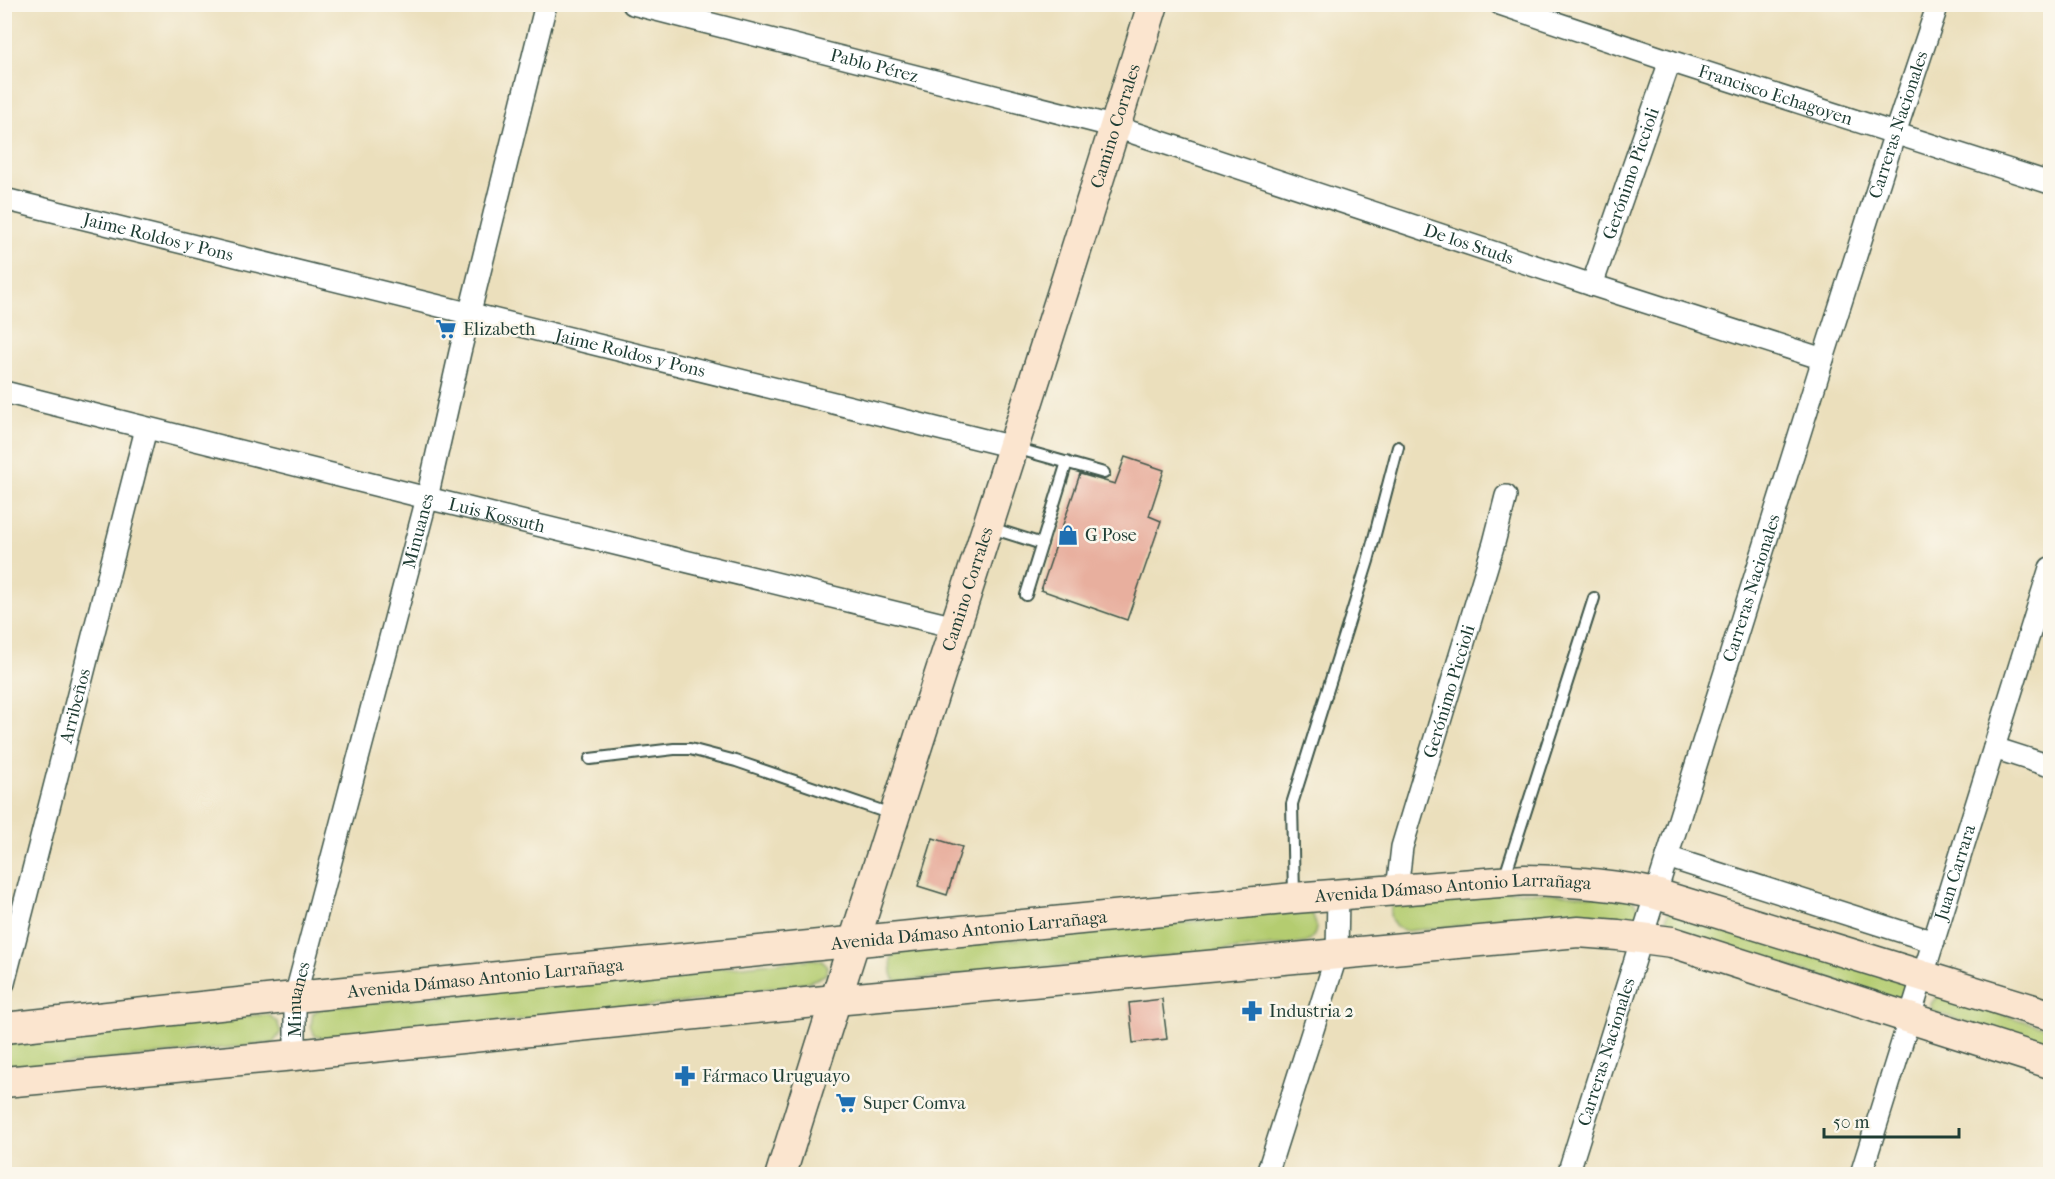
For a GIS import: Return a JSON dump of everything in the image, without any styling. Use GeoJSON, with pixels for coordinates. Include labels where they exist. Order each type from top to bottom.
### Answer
{"type":"FeatureCollection","features":[{"type":"Feature","properties":{"kind":"street","name":"Minuanes"},"geometry":{"type":"LineString","coordinates":[[295,1055],[295,997],[427,498],[469,314],[546,4]]}},
{"type":"Feature","properties":{"kind":"street","name":"Pablo Pérez"},"geometry":{"type":"LineString","coordinates":[[633,4],[1116,127]]}},
{"type":"Feature","properties":{"kind":"street","name":"Camino Corrales"},"geometry":{"type":"LineString","coordinates":[[782,1174],[853,942],[1116,127],[1153,4]]}},
{"type":"Feature","properties":{"kind":"street","name":"Francisco Echagoyen"},"geometry":{"type":"LineString","coordinates":[[1500,4],[2050,183]]}},
{"type":"Feature","properties":{"kind":"street","name":"Carreras Nacionales"},"geometry":{"type":"LineString","coordinates":[[1568,1174],[1823,359],[1938,4]]}},
{"type":"Feature","properties":{"kind":"street","name":"Gerónimo Piccioli"},"geometry":{"type":"LineString","coordinates":[[1592,285],[1670,61]]}},
{"type":"Feature","properties":{"kind":"street","name":"De los Studs"},"geometry":{"type":"LineString","coordinates":[[1116,127],[1823,359]]}},
{"type":"Feature","properties":{"kind":"street","name":"Jaime Roldos y Pons"},"geometry":{"type":"LineString","coordinates":[[4,199],[1013,447]]}},
{"type":"Feature","properties":{"kind":"street","name":"Luis Kossuth"},"geometry":{"type":"LineString","coordinates":[[4,393],[955,627]]}},
{"type":"Feature","properties":{"kind":"street","name":"Arribeños"},"geometry":{"type":"LineString","coordinates":[[4,983],[146,429]]}},
{"type":"Feature","properties":{"kind":"street","name":"Gerónimo Piccioli"},"geometry":{"type":"LineString","coordinates":[[1397,890],[1402,847],[1506,496]]}},
{"type":"Feature","properties":{"kind":"street","name":"Juan Carrara"},"geometry":{"type":"LineString","coordinates":[[1860,1174],[2050,568]]}},
{"type":"Feature","properties":{"kind":"street"},"geometry":{"type":"LineString","coordinates":[[1994,748],[2050,766]]}},
{"type":"Feature","properties":{"kind":"street"},"geometry":{"type":"LineString","coordinates":[[1667,857],[1934,942]]}},
{"type":"Feature","properties":{"kind":"street","name":"Avenida Dámaso Antonio Larrañaga"},"geometry":{"type":"LineString","coordinates":[[4,1028],[1294,898],[1503,882],[1563,881],[1624,887],[1656,894],[2050,1016]]}},
{"type":"Feature","properties":{"kind":"street"},"geometry":{"type":"LineString","coordinates":[[1267,1174],[1337,954],[1338,894]]}},
{"type":"Feature","properties":{"kind":"street"},"geometry":{"type":"LineString","coordinates":[[4,1082],[835,1000],[1578,932],[1672,942],[2050,1063]]}},
{"type":"Feature","properties":{"kind":"lane"},"geometry":{"type":"LineString","coordinates":[[1013,447],[1104,473]]}},
{"type":"Feature","properties":{"kind":"lane"},"geometry":{"type":"LineString","coordinates":[[1294,898],[1292,804],[1368,561],[1398,447]]}},
{"type":"Feature","properties":{"kind":"lane"},"geometry":{"type":"LineString","coordinates":[[1026,595],[1067,462]]}},
{"type":"Feature","properties":{"kind":"lane"},"geometry":{"type":"LineString","coordinates":[[987,527],[1042,544]]}},
{"type":"Feature","properties":{"kind":"lane"},"geometry":{"type":"LineString","coordinates":[[1503,882],[1594,598]]}},
{"type":"Feature","properties":{"kind":"lane"},"geometry":{"type":"LineString","coordinates":[[590,759],[690,749],[736,761],[894,815]]}},
{"type":"Feature","properties":{"kind":"green space"},"geometry":{"type":"Polygon","coordinates":[[[1497,890],[1629,898],[1638,906],[1641,913],[1637,920],[1625,924],[1587,919],[1522,920],[1406,931],[1396,927],[1391,917],[1391,908],[1396,902],[1497,890]]]}},
{"type":"Feature","properties":{"kind":"green space"},"geometry":{"type":"Polygon","coordinates":[[[1303,910],[1312,913],[1316,926],[1313,937],[1306,943],[898,981],[894,979],[892,973],[891,958],[898,952],[1303,910]]]}},
{"type":"Feature","properties":{"kind":"green space"},"geometry":{"type":"Polygon","coordinates":[[[1669,911],[1904,982],[1907,989],[1906,994],[1897,1000],[1673,931],[1666,922],[1669,911]]]}},
{"type":"Feature","properties":{"kind":"green space"},"geometry":{"type":"Polygon","coordinates":[[[814,959],[822,961],[827,966],[826,974],[805,983],[756,990],[733,997],[330,1040],[315,1036],[311,1026],[313,1013],[321,1008],[814,959]]]}},
{"type":"Feature","properties":{"kind":"green space"},"geometry":{"type":"Polygon","coordinates":[[[1941,996],[2050,1029],[2050,1052],[1932,1011],[1931,1004],[1936,997],[1941,996]]]}},
{"type":"Feature","properties":{"kind":"green space"},"geometry":{"type":"Polygon","coordinates":[[[269,1015],[277,1022],[281,1032],[273,1043],[17,1069],[8,1062],[5,1053],[12,1041],[269,1015]]]}},
{"type":"Feature","properties":{"kind":"building"},"geometry":{"type":"Polygon","coordinates":[[[1125,457],[1164,470],[1149,516],[1161,521],[1127,620],[1041,590],[1080,474],[1115,484],[1125,457]]]}},
{"type":"Feature","properties":{"kind":"building"},"geometry":{"type":"Polygon","coordinates":[[[933,838],[962,847],[947,895],[918,886],[933,838]]]}},
{"type":"Feature","properties":{"kind":"building"},"geometry":{"type":"Polygon","coordinates":[[[1162,999],[1167,1039],[1133,1043],[1129,1003],[1162,999]]]}},
{"type":"Feature","properties":{"kind":"place","name":"Elizabeth"},"geometry":{"type":"Point","coordinates":[446,329]}},
{"type":"Feature","properties":{"kind":"place","name":"G Pose"},"geometry":{"type":"Point","coordinates":[1068,535]}},
{"type":"Feature","properties":{"kind":"place","name":"Industria 2"},"geometry":{"type":"Point","coordinates":[1252,1011]}},
{"type":"Feature","properties":{"kind":"place","name":"Fármaco Uruguayo"},"geometry":{"type":"Point","coordinates":[685,1076]}},
{"type":"Feature","properties":{"kind":"place","name":"Super Comva"},"geometry":{"type":"Point","coordinates":[846,1103]}}]}
